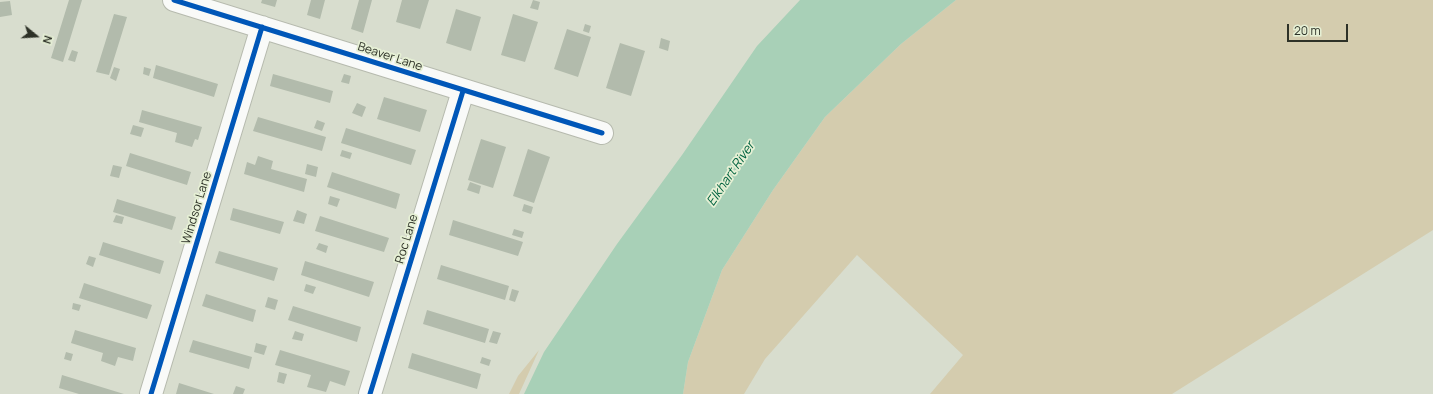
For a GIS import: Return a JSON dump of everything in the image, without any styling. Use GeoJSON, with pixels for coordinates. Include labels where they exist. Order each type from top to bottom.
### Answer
{"type":"FeatureCollection","features":[{"type":"Feature","properties":{"kind":"street","name":"Beaver Lane"},"geometry":{"type":"LineString","coordinates":[[174,0],[602,132]]}},
{"type":"Feature","properties":{"kind":"street","name":"Windsor Lane"},"geometry":{"type":"LineString","coordinates":[[151,394],[262,27]]}},
{"type":"Feature","properties":{"kind":"street","name":"Roc Lane"},"geometry":{"type":"LineString","coordinates":[[370,394],[463,90]]}},
{"type":"Feature","properties":{"kind":"shaded area"},"geometry":{"type":"Polygon","coordinates":[[[956,0],[1433,0],[1433,230],[1172,394],[930,394],[963,355],[857,255],[765,359],[744,394],[683,394],[688,362],[722,270],[773,190],[825,117],[901,44],[956,0]]]}},
{"type":"Feature","properties":{"kind":"shaded area"},"geometry":{"type":"Polygon","coordinates":[[[539,350],[519,394],[509,394],[518,376],[539,350]]]}},
{"type":"Feature","properties":{"kind":"water","name":"Elkhart River"},"geometry":{"type":"Polygon","coordinates":[[[800,0],[956,0],[901,44],[825,117],[773,190],[722,270],[688,362],[683,394],[524,394],[544,352],[617,244],[682,155],[757,46],[800,0]]]}},
{"type":"Feature","properties":{"kind":"building"},"geometry":{"type":"Polygon","coordinates":[[[69,0],[82,0],[63,62],[51,58],[69,0]]]}},
{"type":"Feature","properties":{"kind":"building"},"geometry":{"type":"Polygon","coordinates":[[[262,0],[277,0],[275,7],[261,3],[262,0]]]}},
{"type":"Feature","properties":{"kind":"building"},"geometry":{"type":"Polygon","coordinates":[[[311,0],[325,0],[320,19],[307,15],[311,0]]]}},
{"type":"Feature","properties":{"kind":"building"},"geometry":{"type":"Polygon","coordinates":[[[359,0],[372,0],[363,33],[351,29],[359,0]]]}},
{"type":"Feature","properties":{"kind":"building"},"geometry":{"type":"Polygon","coordinates":[[[402,0],[429,0],[420,29],[396,22],[402,0]]]}},
{"type":"Feature","properties":{"kind":"building"},"geometry":{"type":"Polygon","coordinates":[[[533,0],[540,2],[538,10],[530,8],[533,0]]]}},
{"type":"Feature","properties":{"kind":"building"},"geometry":{"type":"Polygon","coordinates":[[[10,1],[12,15],[0,17],[0,2],[10,1]]]}},
{"type":"Feature","properties":{"kind":"building"},"geometry":{"type":"Polygon","coordinates":[[[456,9],[481,17],[471,51],[446,43],[456,9]]]}},
{"type":"Feature","properties":{"kind":"building"},"geometry":{"type":"Polygon","coordinates":[[[114,14],[127,17],[109,75],[96,72],[114,14]]]}},
{"type":"Feature","properties":{"kind":"building"},"geometry":{"type":"Polygon","coordinates":[[[513,14],[538,22],[525,62],[501,55],[513,14]]]}},
{"type":"Feature","properties":{"kind":"building"},"geometry":{"type":"Polygon","coordinates":[[[585,24],[591,26],[589,33],[583,31],[585,24]]]}},
{"type":"Feature","properties":{"kind":"building"},"geometry":{"type":"Polygon","coordinates":[[[567,29],[591,37],[578,77],[554,69],[567,29]]]}},
{"type":"Feature","properties":{"kind":"building"},"geometry":{"type":"Polygon","coordinates":[[[661,38],[670,41],[668,51],[659,48],[661,38]]]}},
{"type":"Feature","properties":{"kind":"building"},"geometry":{"type":"Polygon","coordinates":[[[620,43],[645,51],[631,96],[606,88],[620,43]]]}},
{"type":"Feature","properties":{"kind":"building"},"geometry":{"type":"Polygon","coordinates":[[[72,50],[78,52],[75,62],[68,60],[72,50]]]}},
{"type":"Feature","properties":{"kind":"building"},"geometry":{"type":"Polygon","coordinates":[[[156,65],[218,84],[214,97],[153,78],[156,65]]]}},
{"type":"Feature","properties":{"kind":"building"},"geometry":{"type":"Polygon","coordinates":[[[114,67],[120,69],[116,81],[110,78],[114,67]]]}},
{"type":"Feature","properties":{"kind":"building"},"geometry":{"type":"Polygon","coordinates":[[[144,67],[151,69],[149,76],[143,74],[144,67]]]}},
{"type":"Feature","properties":{"kind":"building"},"geometry":{"type":"Polygon","coordinates":[[[273,74],[333,91],[330,103],[270,86],[273,74]]]}},
{"type":"Feature","properties":{"kind":"building"},"geometry":{"type":"Polygon","coordinates":[[[344,74],[351,76],[349,84],[341,82],[344,74]]]}},
{"type":"Feature","properties":{"kind":"building"},"geometry":{"type":"Polygon","coordinates":[[[384,97],[427,110],[420,132],[377,119],[384,97]]]}},
{"type":"Feature","properties":{"kind":"building"},"geometry":{"type":"Polygon","coordinates":[[[357,103],[366,107],[362,117],[352,113],[357,103]]]}},
{"type":"Feature","properties":{"kind":"building"},"geometry":{"type":"Polygon","coordinates":[[[142,110],[202,127],[198,140],[195,139],[192,147],[175,142],[177,133],[139,122],[142,110]]]}},
{"type":"Feature","properties":{"kind":"building"},"geometry":{"type":"Polygon","coordinates":[[[258,117],[326,137],[322,151],[253,131],[258,117]]]}},
{"type":"Feature","properties":{"kind":"building"},"geometry":{"type":"Polygon","coordinates":[[[317,120],[325,123],[322,131],[314,128],[317,120]]]}},
{"type":"Feature","properties":{"kind":"building"},"geometry":{"type":"Polygon","coordinates":[[[133,125],[144,128],[141,137],[130,134],[133,125]]]}},
{"type":"Feature","properties":{"kind":"building"},"geometry":{"type":"Polygon","coordinates":[[[346,128],[416,150],[411,165],[341,143],[346,128]]]}},
{"type":"Feature","properties":{"kind":"building"},"geometry":{"type":"Polygon","coordinates":[[[481,139],[506,147],[493,188],[468,180],[481,139]]]}},
{"type":"Feature","properties":{"kind":"building"},"geometry":{"type":"Polygon","coordinates":[[[528,149],[550,157],[534,203],[513,196],[528,149]]]}},
{"type":"Feature","properties":{"kind":"building"},"geometry":{"type":"Polygon","coordinates":[[[342,150],[352,153],[350,159],[340,156],[342,150]]]}},
{"type":"Feature","properties":{"kind":"building"},"geometry":{"type":"Polygon","coordinates":[[[130,153],[191,172],[187,185],[126,166],[130,153]]]}},
{"type":"Feature","properties":{"kind":"building"},"geometry":{"type":"Polygon","coordinates":[[[258,156],[273,161],[271,169],[307,179],[304,192],[244,174],[247,162],[255,165],[258,156]]]}},
{"type":"Feature","properties":{"kind":"building"},"geometry":{"type":"Polygon","coordinates":[[[307,164],[318,167],[316,177],[305,174],[307,164]]]}},
{"type":"Feature","properties":{"kind":"building"},"geometry":{"type":"Polygon","coordinates":[[[113,165],[122,167],[119,178],[110,176],[113,165]]]}},
{"type":"Feature","properties":{"kind":"building"},"geometry":{"type":"Polygon","coordinates":[[[332,172],[400,194],[396,209],[327,187],[332,172]]]}},
{"type":"Feature","properties":{"kind":"building"},"geometry":{"type":"Polygon","coordinates":[[[470,182],[481,186],[479,194],[467,190],[470,182]]]}},
{"type":"Feature","properties":{"kind":"building"},"geometry":{"type":"Polygon","coordinates":[[[330,196],[340,199],[337,207],[328,204],[330,196]]]}},
{"type":"Feature","properties":{"kind":"building"},"geometry":{"type":"Polygon","coordinates":[[[117,199],[176,217],[172,230],[113,212],[117,199]]]}},
{"type":"Feature","properties":{"kind":"building"},"geometry":{"type":"Polygon","coordinates":[[[524,204],[533,207],[531,214],[522,211],[524,204]]]}},
{"type":"Feature","properties":{"kind":"building"},"geometry":{"type":"Polygon","coordinates":[[[233,208],[284,222],[280,234],[230,220],[233,208]]]}},
{"type":"Feature","properties":{"kind":"building"},"geometry":{"type":"Polygon","coordinates":[[[297,210],[307,214],[304,224],[293,221],[297,210]]]}},
{"type":"Feature","properties":{"kind":"building"},"geometry":{"type":"Polygon","coordinates":[[[116,215],[124,217],[122,224],[113,222],[116,215]]]}},
{"type":"Feature","properties":{"kind":"building"},"geometry":{"type":"Polygon","coordinates":[[[320,216],[389,238],[384,252],[315,231],[320,216]]]}},
{"type":"Feature","properties":{"kind":"building"},"geometry":{"type":"Polygon","coordinates":[[[453,220],[523,242],[518,256],[449,235],[453,220]]]}},
{"type":"Feature","properties":{"kind":"building"},"geometry":{"type":"Polygon","coordinates":[[[514,229],[524,232],[522,238],[512,235],[514,229]]]}},
{"type":"Feature","properties":{"kind":"building"},"geometry":{"type":"Polygon","coordinates":[[[103,242],[164,261],[160,274],[99,255],[103,242]]]}},
{"type":"Feature","properties":{"kind":"building"},"geometry":{"type":"Polygon","coordinates":[[[319,243],[328,246],[326,253],[316,249],[319,243]]]}},
{"type":"Feature","properties":{"kind":"building"},"geometry":{"type":"Polygon","coordinates":[[[219,251],[278,268],[274,281],[215,263],[219,251]]]}},
{"type":"Feature","properties":{"kind":"building"},"geometry":{"type":"Polygon","coordinates":[[[89,256],[96,258],[93,267],[86,264],[89,256]]]}},
{"type":"Feature","properties":{"kind":"building"},"geometry":{"type":"Polygon","coordinates":[[[305,261],[374,282],[369,297],[301,275],[305,261]]]}},
{"type":"Feature","properties":{"kind":"building"},"geometry":{"type":"Polygon","coordinates":[[[441,265],[509,286],[505,300],[437,279],[441,265]]]}},
{"type":"Feature","properties":{"kind":"building"},"geometry":{"type":"Polygon","coordinates":[[[84,283],[152,305],[147,319],[79,298],[84,283]]]}},
{"type":"Feature","properties":{"kind":"building"},"geometry":{"type":"Polygon","coordinates":[[[306,284],[316,287],[313,294],[304,291],[306,284]]]}},
{"type":"Feature","properties":{"kind":"building"},"geometry":{"type":"Polygon","coordinates":[[[512,289],[519,291],[515,302],[509,300],[512,289]]]}},
{"type":"Feature","properties":{"kind":"building"},"geometry":{"type":"Polygon","coordinates":[[[206,294],[256,310],[253,322],[202,306],[206,294]]]}},
{"type":"Feature","properties":{"kind":"building"},"geometry":{"type":"Polygon","coordinates":[[[268,297],[278,300],[275,310],[265,307],[268,297]]]}},
{"type":"Feature","properties":{"kind":"building"},"geometry":{"type":"Polygon","coordinates":[[[73,303],[81,305],[79,311],[72,309],[73,303]]]}},
{"type":"Feature","properties":{"kind":"building"},"geometry":{"type":"Polygon","coordinates":[[[293,306],[361,327],[357,342],[288,320],[293,306]]]}},
{"type":"Feature","properties":{"kind":"building"},"geometry":{"type":"Polygon","coordinates":[[[427,310],[489,329],[485,343],[423,324],[427,310]]]}},
{"type":"Feature","properties":{"kind":"building"},"geometry":{"type":"Polygon","coordinates":[[[75,330],[136,348],[133,361],[118,357],[115,366],[101,361],[103,353],[71,343],[75,330]]]}},
{"type":"Feature","properties":{"kind":"building"},"geometry":{"type":"Polygon","coordinates":[[[295,331],[304,334],[302,341],[292,339],[295,331]]]}},
{"type":"Feature","properties":{"kind":"building"},"geometry":{"type":"Polygon","coordinates":[[[493,331],[501,333],[497,344],[489,342],[493,331]]]}},
{"type":"Feature","properties":{"kind":"building"},"geometry":{"type":"Polygon","coordinates":[[[193,340],[252,357],[249,369],[189,352],[193,340]]]}},
{"type":"Feature","properties":{"kind":"building"},"geometry":{"type":"Polygon","coordinates":[[[256,343],[267,346],[264,355],[254,352],[256,343]]]}},
{"type":"Feature","properties":{"kind":"building"},"geometry":{"type":"Polygon","coordinates":[[[280,350],[350,371],[345,386],[330,381],[326,392],[307,387],[311,375],[275,365],[280,350]]]}},
{"type":"Feature","properties":{"kind":"building"},"geometry":{"type":"Polygon","coordinates":[[[66,352],[73,354],[71,361],[64,359],[66,352]]]}},
{"type":"Feature","properties":{"kind":"building"},"geometry":{"type":"Polygon","coordinates":[[[412,353],[481,374],[477,389],[408,368],[412,353]]]}},
{"type":"Feature","properties":{"kind":"building"},"geometry":{"type":"Polygon","coordinates":[[[482,357],[491,360],[489,366],[480,363],[482,357]]]}},
{"type":"Feature","properties":{"kind":"building"},"geometry":{"type":"Polygon","coordinates":[[[279,372],[287,374],[284,384],[277,382],[279,372]]]}},
{"type":"Feature","properties":{"kind":"building"},"geometry":{"type":"Polygon","coordinates":[[[62,375],[124,394],[79,394],[59,388],[62,375]]]}},
{"type":"Feature","properties":{"kind":"building"},"geometry":{"type":"Polygon","coordinates":[[[179,383],[214,394],[176,394],[179,383]]]}},
{"type":"Feature","properties":{"kind":"building"},"geometry":{"type":"Polygon","coordinates":[[[236,386],[245,389],[243,394],[233,394],[236,386]]]}},
{"type":"Feature","properties":{"kind":"cycle path"},"geometry":{"type":"LineString","coordinates":[[174,0],[602,133]]}},
{"type":"Feature","properties":{"kind":"cycle path"},"geometry":{"type":"LineString","coordinates":[[151,394],[262,27]]}},
{"type":"Feature","properties":{"kind":"cycle path"},"geometry":{"type":"LineString","coordinates":[[370,394],[463,91]]}}]}
